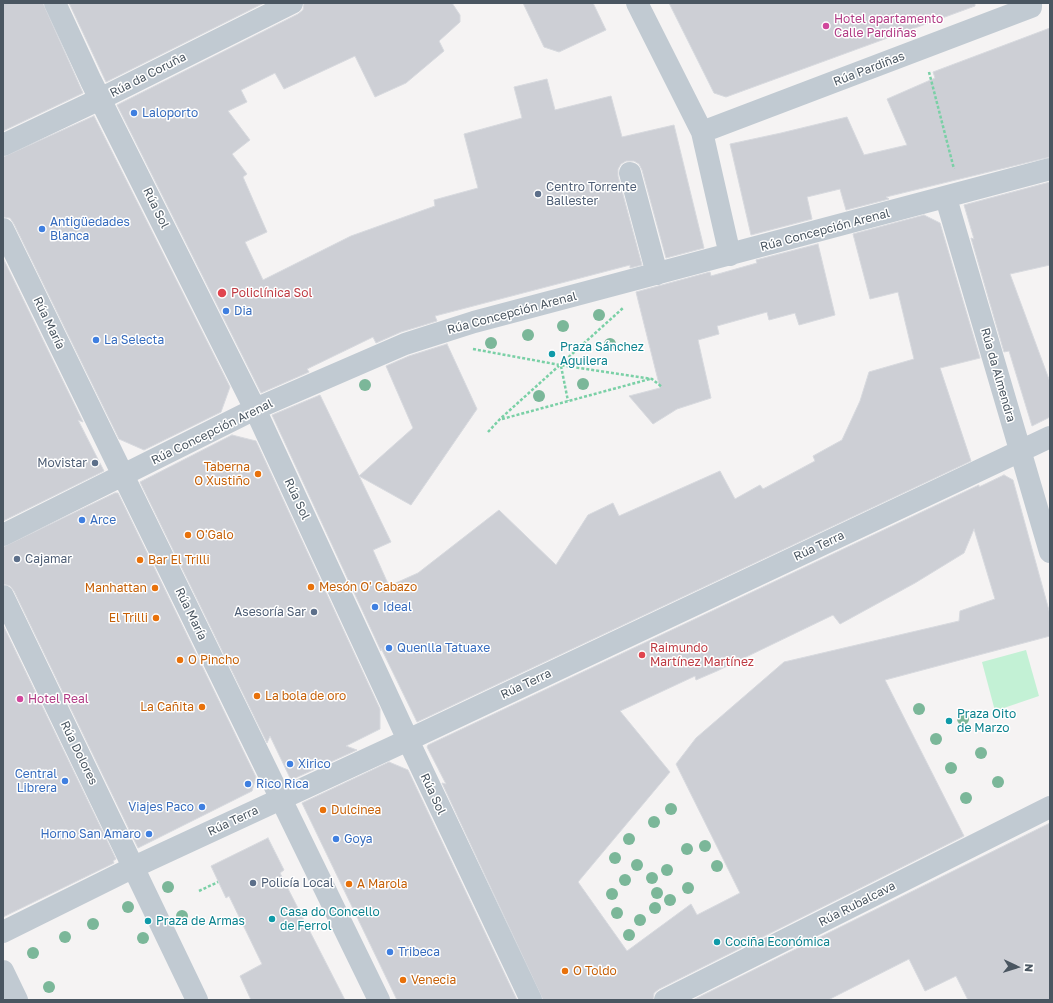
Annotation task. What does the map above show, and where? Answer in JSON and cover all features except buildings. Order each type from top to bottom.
[{"type":"street","name":"Rúa Sol","points":[[55,3],[100,99],[255,409],[408,740],[531,1000]]},
{"type":"street","name":"Rúa da Coruña","points":[[3,145],[100,99],[292,3]]},
{"type":"street","points":[[637,3],[702,132],[730,255]]},
{"type":"street","name":"Rúa Pardiñas","points":[[702,132],[924,49],[1034,4]]},
{"type":"street","name":"Rúa Concepción Arenal","points":[[3,536],[255,409],[405,344],[474,322],[1050,169]]},
{"type":"street","points":[[630,173],[657,274]]},
{"type":"street","name":"Rúa da Almendra","points":[[954,195],[1020,452],[1050,552]]},
{"type":"street","name":"Rúa María","points":[[3,229],[282,799],[378,1000]]},
{"type":"street","name":"Rúa Terra","points":[[3,932],[134,867],[408,740],[1050,437]]},
{"type":"street","name":"Rúa Dolores","points":[[3,596],[197,1000]]},
{"type":"street","name":"Rúa Rubalcava","points":[[665,1000],[1050,807]]},
{"type":"street","points":[[3,971],[17,1000]]},
{"type":"path","points":[[924,49],[941,122],[954,195]]},
{"type":"path","points":[[488,432],[500,419],[637,296],[633,280]]},
{"type":"path","points":[[470,349],[560,366],[652,379],[662,388]]},
{"type":"path","points":[[560,366],[568,401]]},
{"type":"path","points":[[500,419],[652,379]]},
{"type":"path","points":[[199,891],[218,882]]},
{"type":"green space","points":[[1026,650],[1039,696],[995,711],[982,662]]},
{"type":"place","name":"Hotel apartamento Calle Pardiñas","points":[[826,26]]},
{"type":"place","name":"Laloporto","points":[[134,113]]},
{"type":"place","name":"Centro Torrente Ballester","points":[[538,194]]},
{"type":"place","name":"Antigüedades Blanca","points":[[42,229]]},
{"type":"place","name":"Policlínica Sol","points":[[222,293]]},
{"type":"place","name":"Dia","points":[[226,311]]},
{"type":"place","name":"La Selecta","points":[[96,340]]},
{"type":"place","name":"Praza Sánchez Aguilera","points":[[552,354]]},
{"type":"place","name":"Movistar","points":[[95,463]]},
{"type":"place","name":"Taberna O Xustiño","points":[[258,474]]},
{"type":"place","name":"Arce","points":[[82,520]]},
{"type":"place","name":"O'Galo","points":[[188,535]]},
{"type":"place","name":"Cajamar","points":[[17,559]]},
{"type":"place","name":"Bar El Trilli","points":[[140,560]]},
{"type":"place","name":"Mesón O' Cabazo","points":[[311,587]]},
{"type":"place","name":"Manhattan","points":[[155,588]]},
{"type":"place","name":"Ideal","points":[[375,607]]},
{"type":"place","name":"Asesoría Sar","points":[[314,612]]},
{"type":"place","name":"El Trilli","points":[[156,618]]},
{"type":"place","name":"Quenlla Tatuaxe","points":[[389,648]]},
{"type":"place","name":"Raimundo Martínez Martínez","points":[[642,655]]},
{"type":"place","name":"O Pincho","points":[[180,660]]},
{"type":"place","name":"La bola de oro","points":[[257,696]]},
{"type":"place","name":"Hotel Real","points":[[20,699]]},
{"type":"place","name":"La Cañita","points":[[202,707]]},
{"type":"place","name":"Praza Oito de Marzo","points":[[949,721]]},
{"type":"place","name":"Xirico","points":[[290,764]]},
{"type":"place","name":"Central Librera","points":[[65,781]]},
{"type":"place","name":"Rico Rica","points":[[248,784]]},
{"type":"place","name":"Viajes Paco","points":[[202,807]]},
{"type":"place","name":"Dulcinea","points":[[323,810]]},
{"type":"place","name":"Horno San Amaro","points":[[149,834]]},
{"type":"place","name":"Goya","points":[[336,839]]},
{"type":"place","name":"Policía Local","points":[[253,883]]},
{"type":"place","name":"A Marola","points":[[349,884]]},
{"type":"place","name":"Casa do Concello de Ferrol","points":[[272,919]]},
{"type":"place","name":"Praza de Armas","points":[[148,921]]},
{"type":"place","name":"Cociña Económica","points":[[717,942]]},
{"type":"place","name":"Tribeca","points":[[390,952]]},
{"type":"place","name":"O Toldo","points":[[565,971]]},
{"type":"place","name":"Venecia","points":[[403,980]]}]
